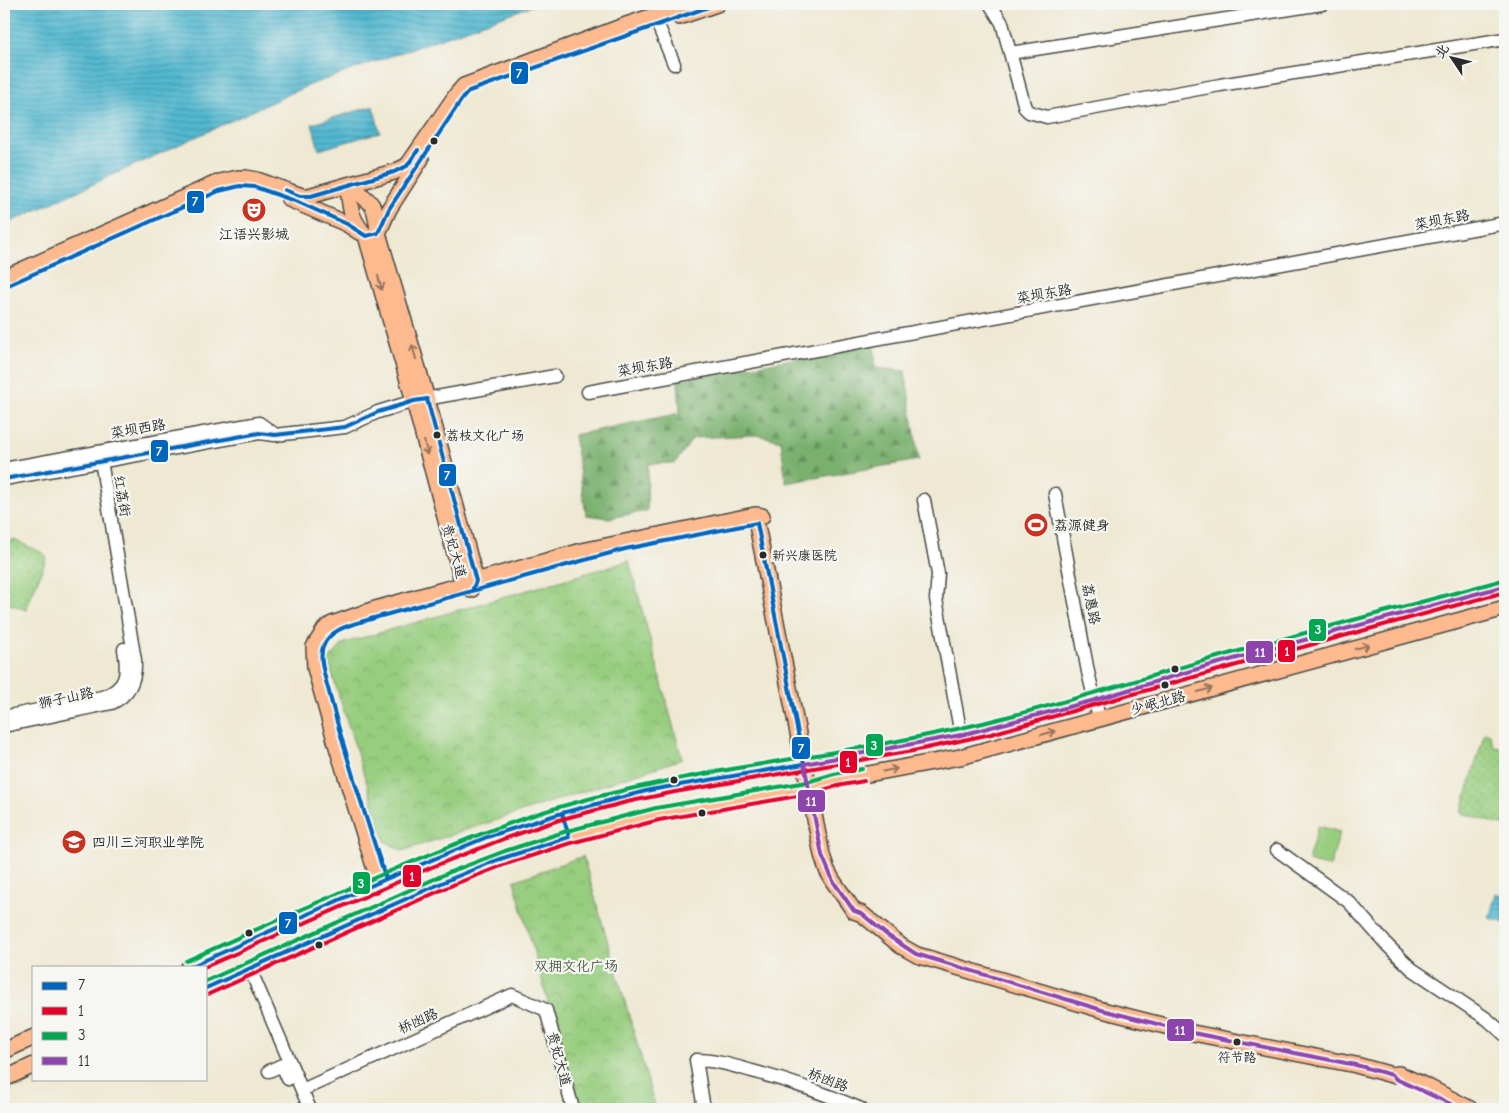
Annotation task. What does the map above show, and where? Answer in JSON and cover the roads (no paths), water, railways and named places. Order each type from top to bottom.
[{"type":"main road","points":[[372,234],[462,99],[469,92],[656,20],[689,4]]},
{"type":"main road","points":[[4,278],[219,182],[230,179],[257,180],[305,196],[348,186],[394,172],[407,166],[464,86],[656,20],[717,4]]},
{"type":"main road","points":[[4,287],[219,191],[240,186],[255,187],[298,202],[372,234]]},
{"type":"main road","points":[[348,186],[350,214],[357,226],[372,234]]},
{"type":"main road","points":[[348,186],[374,207],[372,234]]},
{"type":"main road","name":"贵妃大道","points":[[372,234],[421,400],[470,585]]},
{"type":"main road","points":[[382,881],[337,747],[315,668],[314,647],[320,634],[332,624],[470,585],[758,518],[813,788],[826,870],[854,911],[862,914],[887,936],[917,955],[1102,1010],[1193,1033],[1356,1065],[1392,1075],[1399,1074],[1428,1086],[1470,1109]]},
{"type":"main road","name":"少岷北路","points":[[192,966],[382,881],[487,837],[582,807],[650,790],[960,735],[1096,700],[1204,667],[1505,586]]},
{"type":"main road","name":"少岷北路","points":[[208,987],[488,864],[569,837],[658,814],[813,788],[836,780],[960,757],[1505,608]]},
{"type":"main road","points":[[767,769],[770,795]]},
{"type":"main road","points":[[582,807],[590,831]]},
{"type":"main road","points":[[562,813],[569,837]]},
{"type":"main road","points":[[4,1051],[32,1038]]},
{"type":"main road","points":[[4,1079],[32,1066]]},
{"type":"main road","points":[[1392,1075],[1396,1079],[1457,1108]]},
{"type":"street","points":[[990,4],[1002,23],[1025,108],[1030,112],[1047,116],[1220,85],[1505,39]]},
{"type":"street","points":[[1010,53],[1322,4]]},
{"type":"street","points":[[656,20],[674,64]]},
{"type":"street","name":"菜坝东路","points":[[588,392],[1505,223]]},
{"type":"street","points":[[421,400],[555,376]]},
{"type":"street","name":"菜坝西路","points":[[4,479],[259,423],[274,435],[346,427],[378,412],[421,400]]},
{"type":"street","name":"菜坝西路","points":[[4,469],[97,458]]},
{"type":"street","name":"红荔街","points":[[97,458],[135,660],[134,678],[126,687]]},
{"type":"street","name":"荔惠路","points":[[1055,494],[1088,672],[1099,718]]},
{"type":"street","points":[[924,500],[938,574],[936,599],[960,735]]},
{"type":"street","name":"狮子山路","points":[[4,717],[102,697],[126,687]]},
{"type":"street","name":"狮子山路","points":[[4,726],[112,703],[120,699],[126,687]]},
{"type":"street","points":[[1277,850],[1350,902],[1388,946],[1412,969],[1487,1019],[1505,1035]]},
{"type":"street","points":[[250,969],[310,1109]]},
{"type":"street","name":"桥凼路","points":[[302,1090],[512,995],[546,1010]]},
{"type":"street","name":"贵妃大道","points":[[546,1010],[573,1109]]},
{"type":"street","name":"桥凼路","points":[[704,1109],[696,1060],[706,1060],[768,1075],[808,1088],[861,1109]]},
{"type":"street","points":[[270,1071],[282,1065],[301,1109]]},
{"type":"water","points":[[4,4],[537,4],[307,86],[4,225]]},
{"type":"water","points":[[373,106],[380,132],[319,150],[312,124]]},
{"type":"water","points":[[1496,893],[1505,896],[1505,923],[1489,918]]},
{"type":"place","name":"江语兴影城","points":[[254,210]]},
{"type":"place","name":"荔枝文化广场","points":[[437,435]]},
{"type":"place","name":"荔源健身","points":[[1036,525]]},
{"type":"place","name":"新兴康医院","points":[[763,555]]},
{"type":"place","name":"四川三河职业学院","points":[[74,842]]},
{"type":"place","name":"符节路","points":[[1237,1042]]},
{"type":"park label","name":"双拥文化广场","points":[[576,966]]}]
